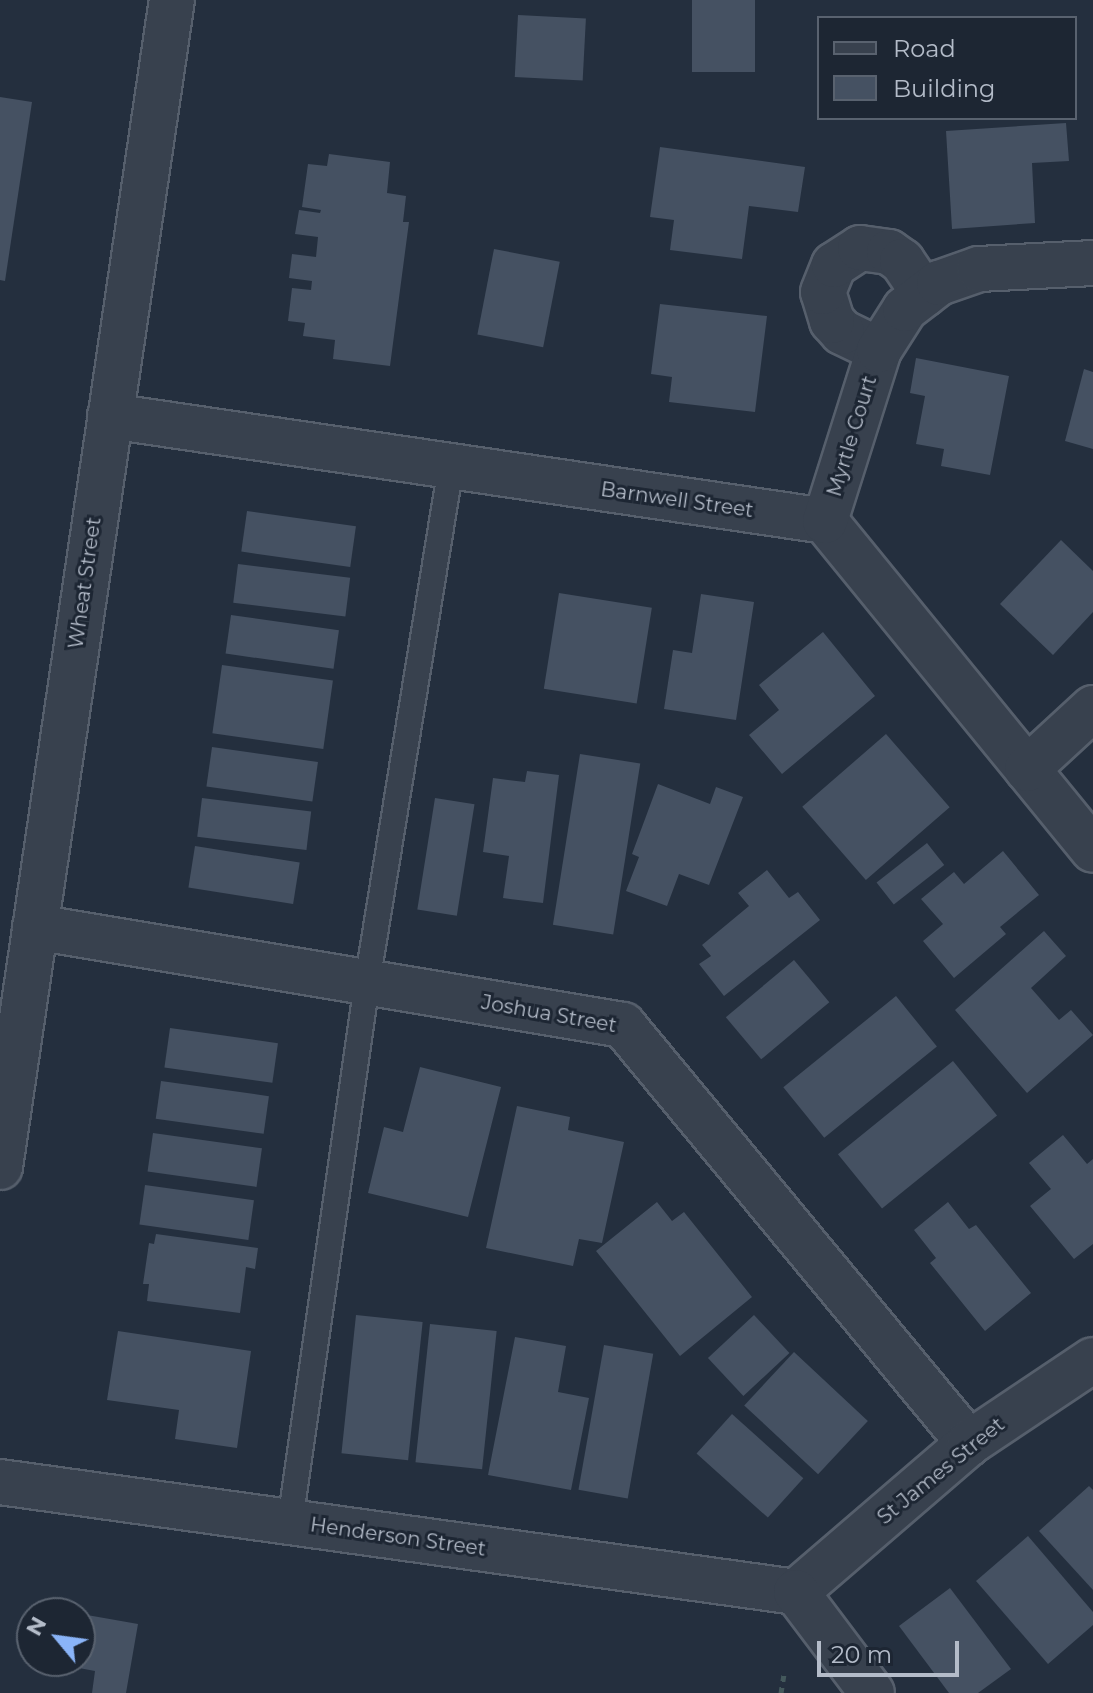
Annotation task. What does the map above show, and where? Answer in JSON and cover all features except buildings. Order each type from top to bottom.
[{"type":"street","name":"Wheat Street","points":[[0,1167],[172,0]]},
{"type":"street","name":"Myrtle Court","points":[[879,350],[842,332],[832,321],[823,292],[834,265],[860,248],[889,252],[902,261],[924,294]]},
{"type":"street","name":"Myrtle Court","points":[[825,521],[879,350],[905,309],[939,283],[979,269],[1093,263]]},
{"type":"street","name":"Barnwell Street","points":[[110,416],[825,521]]},
{"type":"street","points":[[825,521],[1093,850]]},
{"type":"street","points":[[1027,769],[1093,708]]},
{"type":"street","name":"Joshua Street","points":[[35,927],[623,1025],[969,1443]]},
{"type":"street","name":"St James Street","points":[[796,1592],[969,1443],[1093,1360]]},
{"type":"street","name":"Henderson Street","points":[[0,1482],[796,1592]]},
{"type":"street","points":[[796,1592],[872,1693]]},
{"type":"lane","points":[[290,1522],[367,983],[451,466]]},
{"type":"path","points":[[781,1693],[784,1675]]}]
